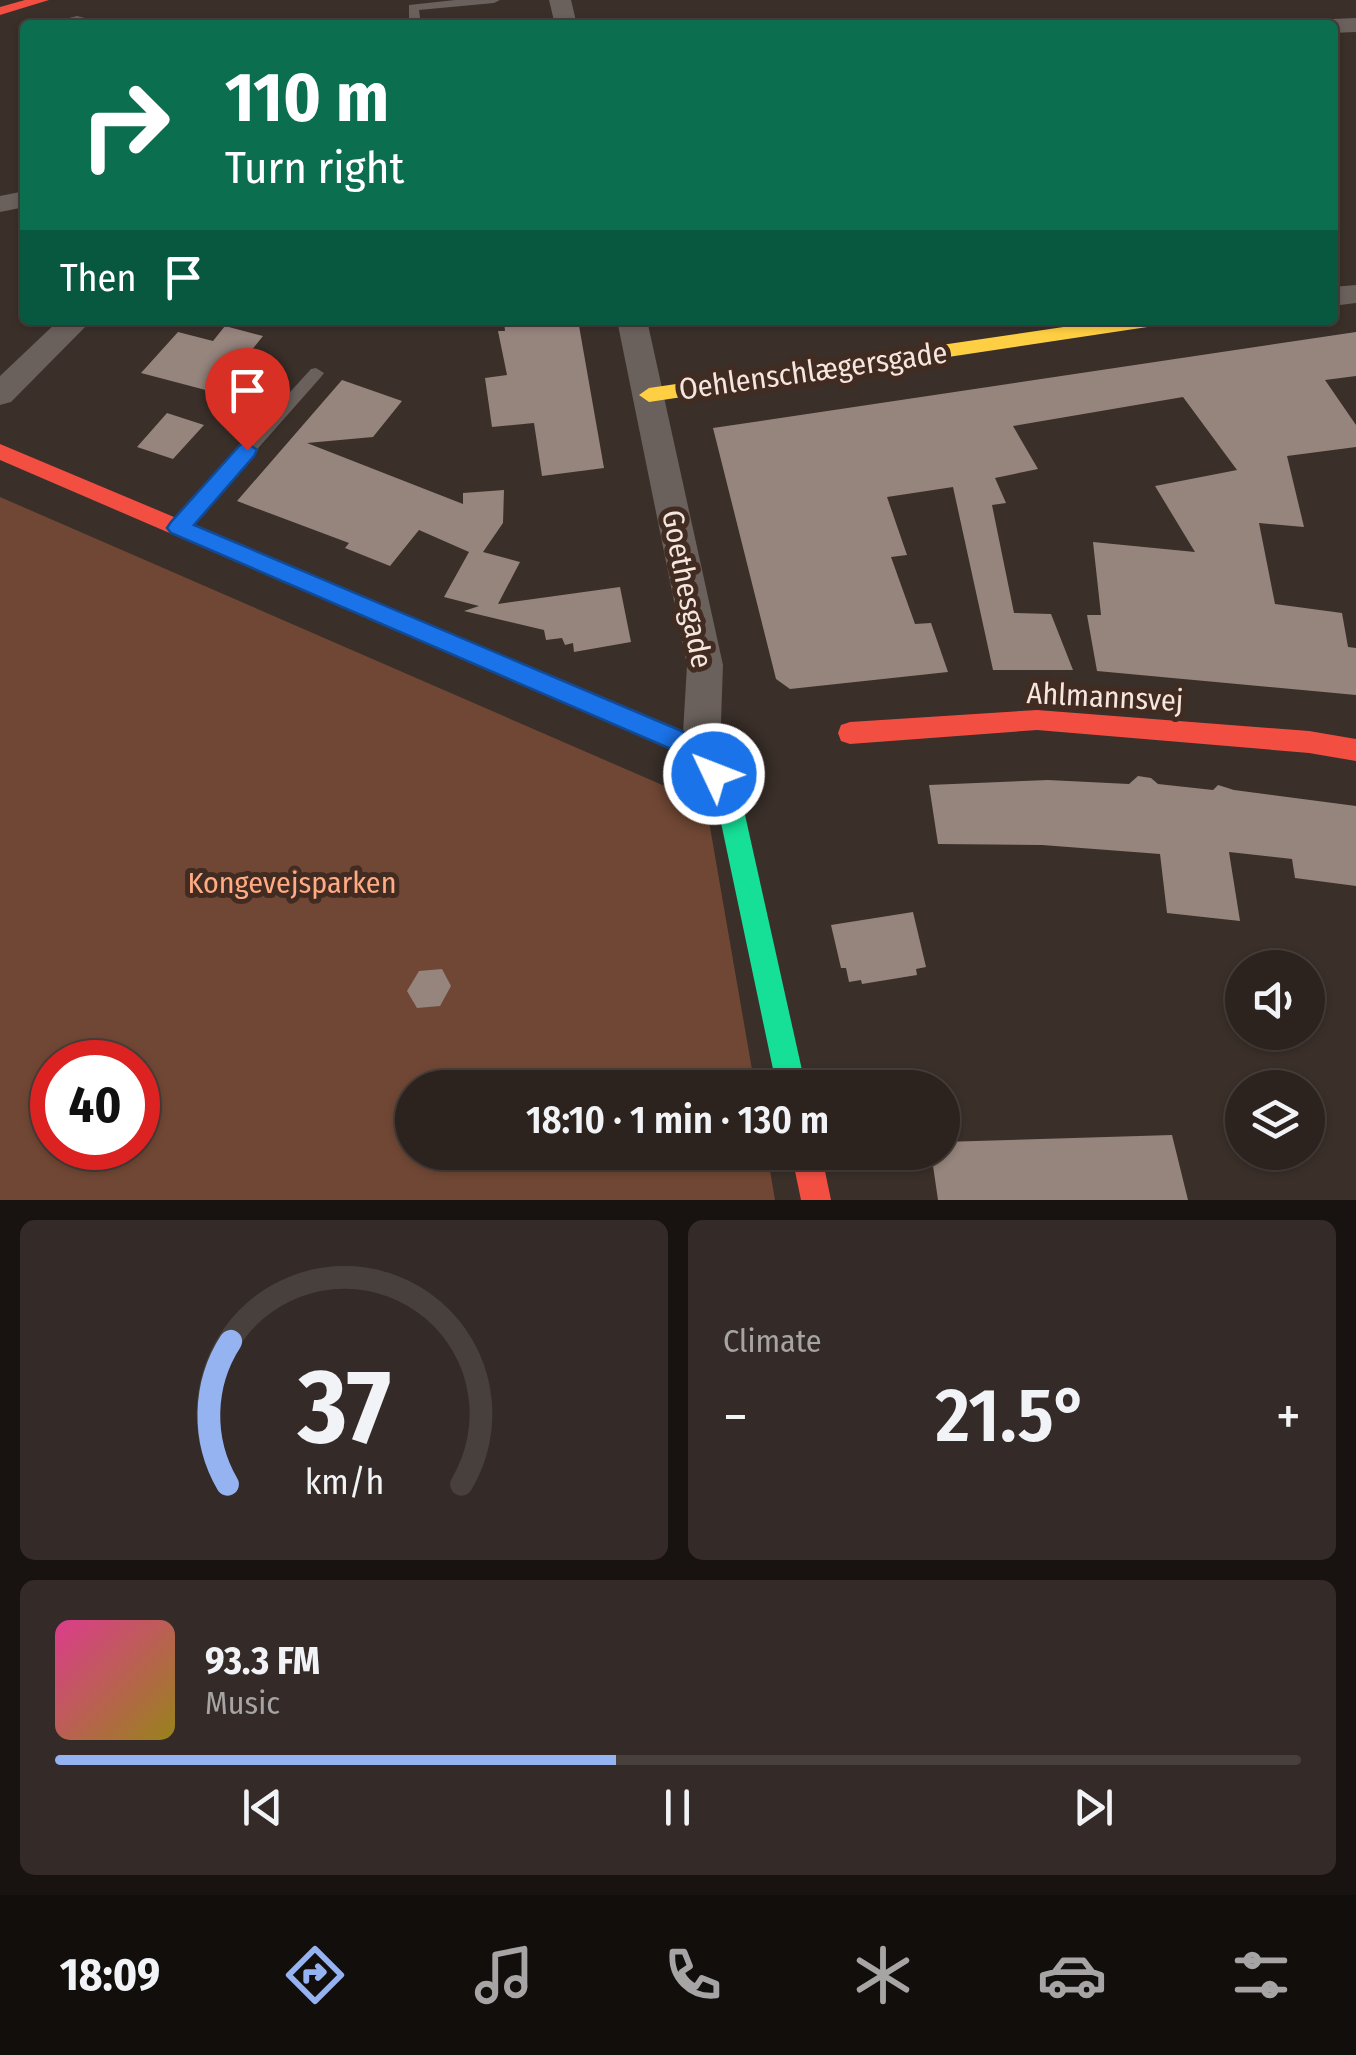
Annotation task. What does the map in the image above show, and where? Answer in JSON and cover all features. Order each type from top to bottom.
[{"type":"street","points":[[0,11],[42,0]]},
{"type":"street","points":[[0,394],[72,325]]},
{"type":"street","name":"Goethesgade","points":[[633,325],[704,665],[701,750]]},
{"type":"street","name":"Oehlenschlægersgade","points":[[650,395],[1120,325]]},
{"type":"street","points":[[0,452],[701,750],[728,798],[788,1070]]},
{"type":"street","name":"Ahlmannsvej","points":[[850,732],[1036,720],[1309,742],[1356,750]]},
{"type":"street","points":[[810,1170],[816,1200]]},
{"type":"lane","points":[[414,20],[413,7],[494,0]]},
{"type":"lane","points":[[178,528],[316,373]]},
{"type":"green space","name":"Kongevejsparken","points":[[0,497],[706,804],[752,1070],[395,1070],[395,1170],[770,1170],[775,1200],[0,1200]]},
{"type":"building","points":[[504,325],[579,325],[604,468],[542,476],[534,423],[492,427],[485,378],[507,375],[498,331],[505,331]]},
{"type":"building","points":[[225,326],[263,336],[217,393],[141,373],[178,332],[213,341]]},
{"type":"building","points":[[1356,332],[1356,376],[1325,380],[1356,425],[1356,447],[1287,456],[1304,527],[1259,523],[1275,604],[1342,613],[1348,647],[1356,648],[1356,695],[1097,671],[1087,615],[1101,615],[1093,542],[1195,552],[1155,486],[1237,470],[1183,397],[1013,426],[1038,469],[995,478],[1006,503],[992,505],[1014,613],[1051,614],[1073,670],[993,670],[953,487],[887,497],[907,555],[891,557],[915,624],[931,623],[948,672],[790,689],[776,679],[713,428]]},
{"type":"building","points":[[342,380],[402,401],[373,437],[307,443],[463,504],[463,493],[504,490],[503,523],[483,552],[520,562],[498,604],[620,587],[631,642],[574,652],[573,643],[565,645],[562,638],[546,640],[544,630],[464,611],[479,606],[444,597],[469,552],[419,530],[390,566],[345,548],[349,543],[237,501]]},
{"type":"building","points":[[167,413],[204,425],[173,459],[137,447]]},
{"type":"building","points":[[1138,776],[1158,784],[1213,790],[1218,785],[1356,806],[1356,886],[1295,878],[1292,859],[1229,852],[1240,921],[1167,913],[1160,854],[1042,845],[938,844],[929,785],[1048,780],[1129,784]]},
{"type":"building","points":[[913,912],[926,967],[916,969],[917,975],[862,984],[861,980],[849,982],[846,968],[841,968],[831,925]]},
{"type":"building","points":[[442,969],[451,986],[440,1006],[417,1008],[407,991],[419,971]]},
{"type":"building","points":[[1172,1135],[1188,1200],[938,1200],[934,1170],[960,1170],[960,1141]]},
{"type":"traffic: fast","points":[[687,744],[701,750],[728,797],[788,1070]]},
{"type":"traffic: slow","points":[[649,395],[1120,325]]},
{"type":"traffic: jam","points":[[0,11],[42,0]]},
{"type":"traffic: jam","points":[[0,452],[687,744]]},
{"type":"traffic: jam","points":[[850,733],[1037,720],[1309,742],[1356,750]]},
{"type":"traffic: jam","points":[[810,1170],[816,1200]]},
{"type":"route","points":[[247,450],[178,528],[701,750],[714,774]]}]
